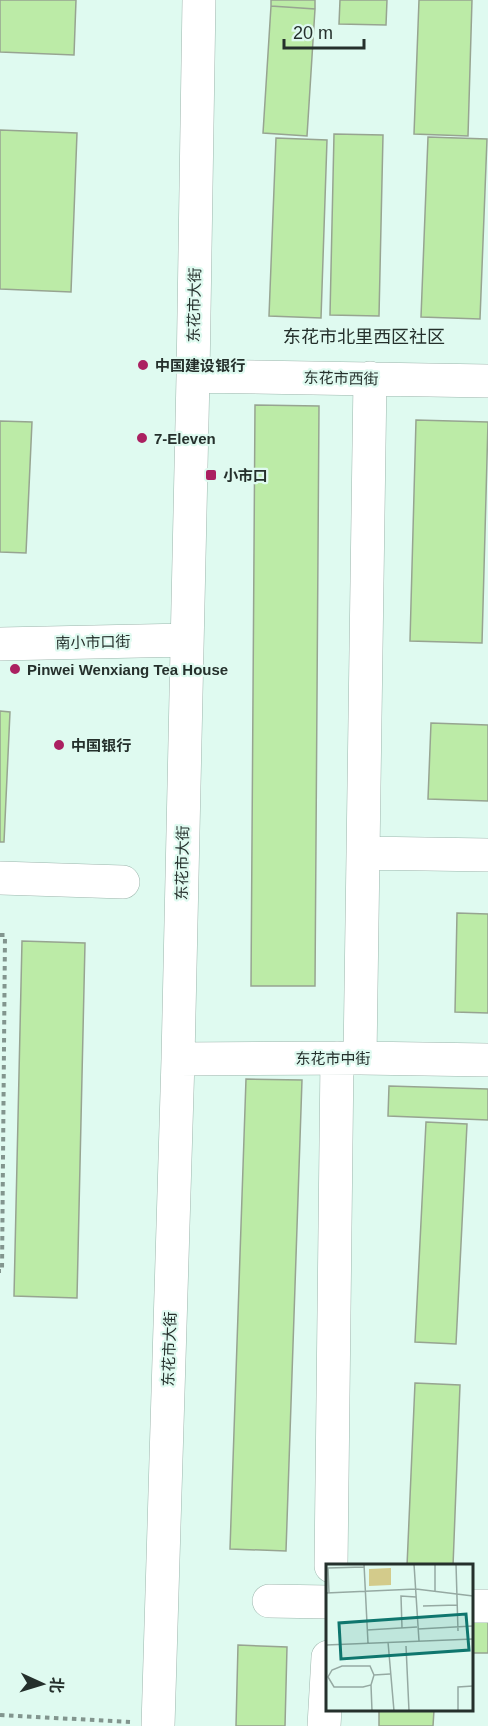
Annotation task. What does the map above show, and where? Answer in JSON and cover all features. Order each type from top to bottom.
[{"type":"street","name":"东花市大街","points":[[158,1725],[178,1059],[199,0]]},
{"type":"street","name":"东花市西街","points":[[193,376],[488,381]]},
{"type":"street","points":[[331,1564],[348,1058],[364,853],[370,378]]},
{"type":"street","name":"南小市口街","points":[[0,644],[187,640]]},
{"type":"street","points":[[364,853],[488,855]]},
{"type":"street","points":[[0,878],[123,882]]},
{"type":"street","name":"东花市中街","points":[[178,1059],[488,1060]]},
{"type":"street","points":[[269,1601],[326,1602]]},
{"type":"street","points":[[324,1726],[326,1680]]},
{"type":"path","points":[[0,935],[5,935],[2,1271],[0,1271]]},
{"type":"path","points":[[0,1715],[158,1725]]},
{"type":"building","points":[[0,0],[76,0],[74,55],[0,52]]},
{"type":"building","points":[[271,0],[315,0],[315,9],[271,6]]},
{"type":"building","points":[[340,0],[387,0],[386,25],[339,24]]},
{"type":"building","points":[[419,0],[472,0],[468,136],[414,134]]},
{"type":"building","points":[[271,6],[315,9],[307,136],[263,133]]},
{"type":"building","points":[[0,130],[77,133],[71,292],[0,289]]},
{"type":"building","points":[[334,134],[383,135],[379,316],[330,315]]},
{"type":"building","points":[[428,137],[487,139],[480,319],[421,317]]},
{"type":"building","points":[[276,138],[327,140],[321,318],[269,316]]},
{"type":"building","points":[[255,405],[319,406],[315,986],[251,986]]},
{"type":"building","points":[[416,420],[488,422],[482,643],[410,641]]},
{"type":"building","points":[[0,421],[32,422],[26,553],[0,552]]},
{"type":"building","points":[[0,711],[10,712],[4,842],[0,842]]},
{"type":"building","points":[[431,723],[488,725],[488,801],[428,799]]},
{"type":"building","points":[[457,913],[488,914],[488,1013],[455,1012]]},
{"type":"building","points":[[22,941],[85,943],[77,1298],[14,1296]]},
{"type":"building","points":[[246,1079],[302,1080],[286,1551],[230,1549]]},
{"type":"building","points":[[389,1086],[488,1089],[488,1120],[388,1116]]},
{"type":"building","points":[[426,1122],[467,1124],[456,1344],[415,1342]]},
{"type":"building","points":[[415,1383],[460,1385],[453,1564],[407,1564]]},
{"type":"building","points":[[473,1617],[488,1617],[488,1653],[473,1653]]},
{"type":"building","points":[[238,1645],[287,1647],[285,1726],[236,1726]]},
{"type":"building","points":[[379,1711],[434,1711],[433,1726],[379,1726]]},
{"type":"place","name":"中国建设银行","points":[[143,365]]},
{"type":"place","name":"7-Eleven","points":[[142,438]]},
{"type":"place","name":"小市口","points":[[211,475]]},
{"type":"place","name":"Pinwei Wenxiang Tea House","points":[[15,669]]},
{"type":"place","name":"中国银行","points":[[59,745]]},
{"type":"district","name":"东花市北里西区社区","points":[[364,337]]}]
